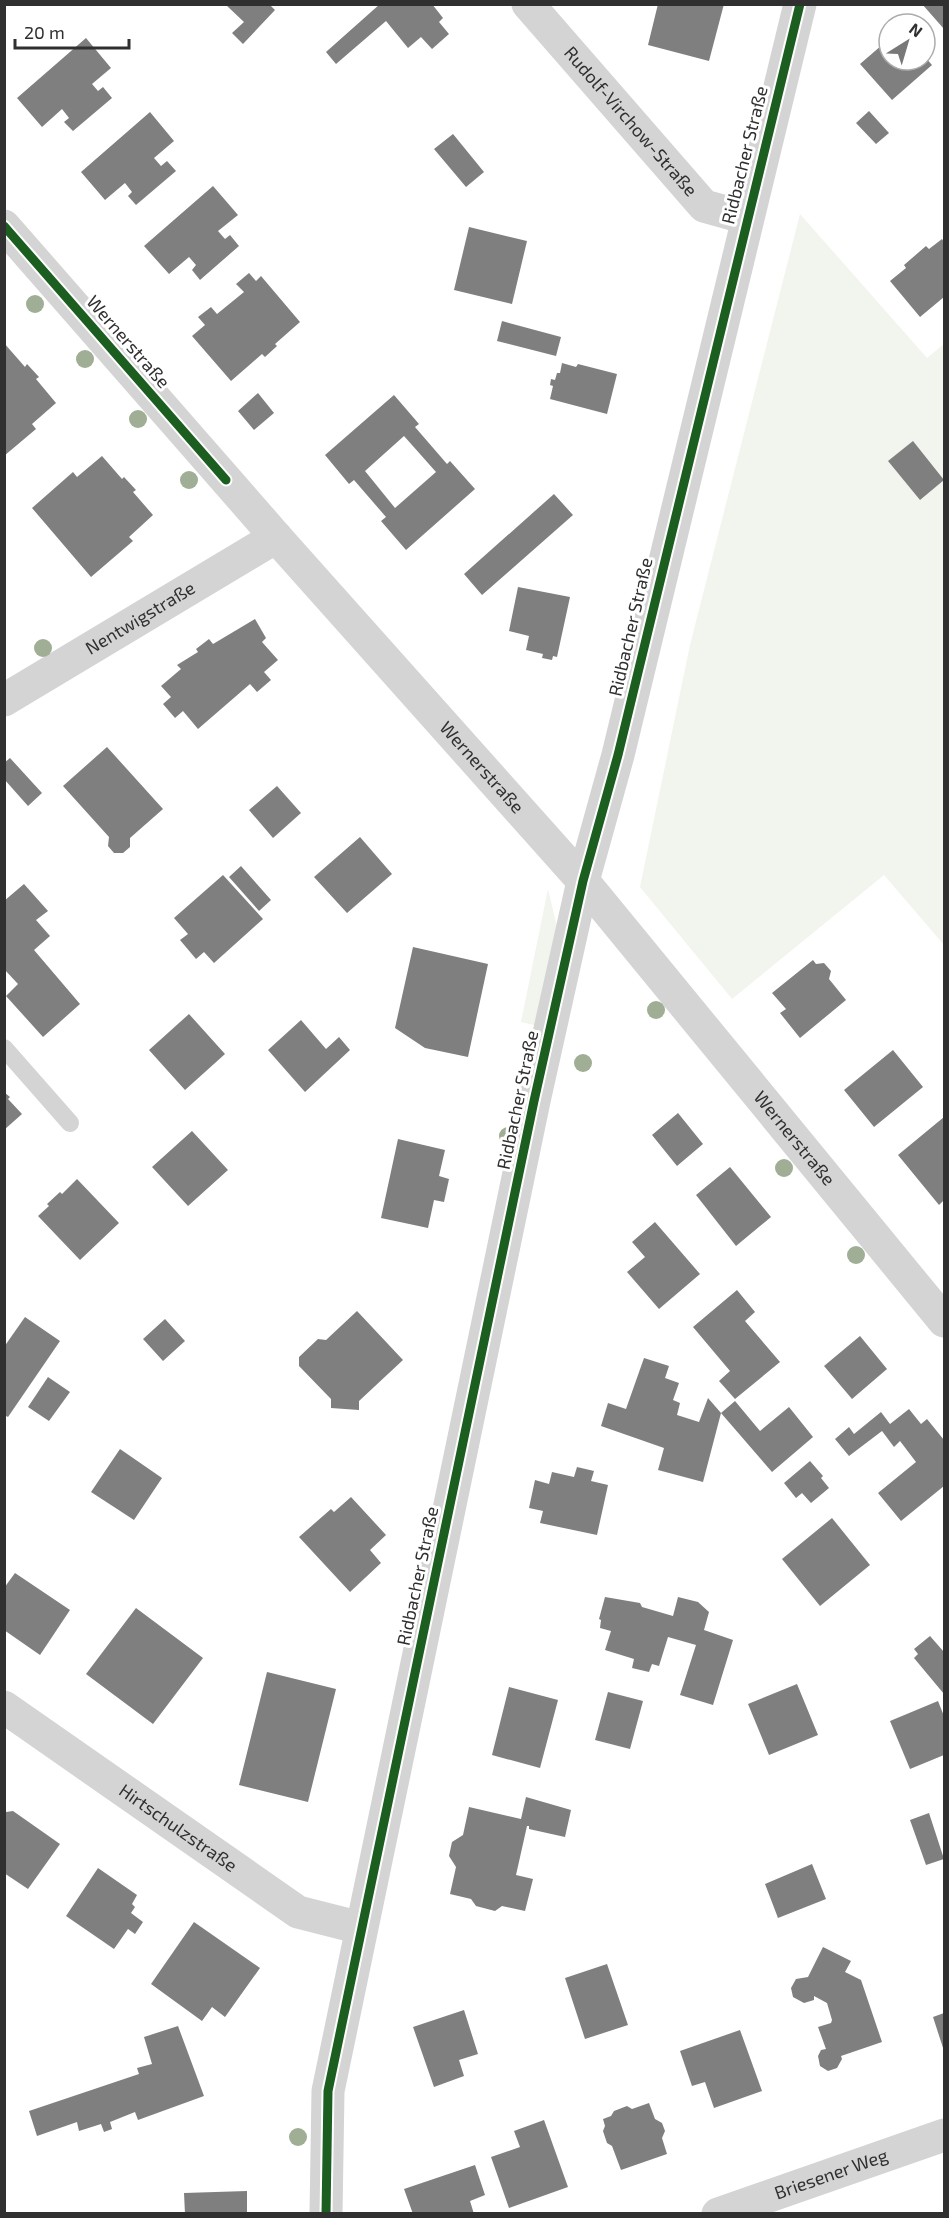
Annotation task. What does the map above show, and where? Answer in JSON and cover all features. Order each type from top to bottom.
[{"type":"street","name":"Rudolf-Virchow-Straße","points":[[528,4],[704,206],[747,218]]},
{"type":"street","name":"Ridbacher Straße","points":[[326,2214],[328,2091],[532,1113],[583,881],[618,755],[800,4]]},
{"type":"street","name":"Wernerstraße","points":[[4,226],[276,537],[583,881],[945,1321]]},
{"type":"street","name":"Nentwigstraße","points":[[4,700],[276,537]]},
{"type":"street","name":"Hirtschulzstraße","points":[[4,1707],[298,1912],[361,1928]]},
{"type":"street","name":"Briesener Weg","points":[[718,2214],[945,2136]]},
{"type":"lane","points":[[4,1048],[70,1123]]},
{"type":"shaded area","points":[[800,214],[927,358],[944,344],[944,945],[884,875],[732,999],[640,887],[690,645]]},
{"type":"shaded area","points":[[548,889],[558,931],[538,1026],[521,1022]]},
{"type":"building","points":[[380,4],[432,4],[443,18],[439,22],[449,34],[432,49],[421,37],[408,48],[386,21],[336,64],[326,52]]},
{"type":"building","points":[[658,4],[724,4],[709,61],[648,45]]},
{"type":"building","points":[[922,4],[944,4],[944,29],[937,21],[937,12],[929,12]]},
{"type":"building","points":[[226,5],[270,5],[275,10],[243,44],[232,33],[244,22]]},
{"type":"building","points":[[86,38],[111,68],[92,84],[98,91],[103,87],[112,98],[73,131],[64,122],[69,118],[62,109],[42,127],[17,98]]},
{"type":"building","points":[[877,49],[877,72],[924,72],[892,100],[860,64]]},
{"type":"building","points":[[869,111],[889,133],[876,144],[856,123]]},
{"type":"building","points":[[150,112],[174,141],[154,158],[161,166],[167,161],[176,171],[136,205],[128,196],[132,192],[125,183],[105,200],[81,172]]},
{"type":"building","points":[[453,134],[484,172],[466,187],[434,149]]},
{"type":"building","points":[[213,186],[238,215],[218,231],[225,239],[230,235],[239,246],[200,280],[192,270],[196,265],[189,257],[169,274],[144,246]]},
{"type":"building","points":[[469,227],[527,241],[512,304],[454,290]]},
{"type":"building","points":[[942,239],[944,242],[944,297],[920,317],[890,281],[906,268],[904,265],[926,246],[929,249]]},
{"type":"building","points":[[249,273],[256,281],[261,276],[300,322],[275,344],[277,346],[265,357],[262,354],[231,381],[192,336],[205,325],[198,317],[211,307],[217,314],[244,292],[236,284]]},
{"type":"building","points":[[502,321],[561,337],[556,356],[497,341]]},
{"type":"building","points":[[4,343],[25,367],[27,364],[39,377],[36,379],[56,403],[32,424],[36,429],[4,456]]},
{"type":"building","points":[[562,363],[576,367],[578,364],[617,374],[607,414],[550,399],[553,386],[550,385],[551,379],[555,380],[557,373],[560,373]]},
{"type":"building","points":[[258,393],[274,413],[254,430],[238,411]]},
{"type":"building","points":[[394,395],[419,424],[415,427],[447,464],[450,461],[475,489],[406,550],[381,521],[386,517],[354,480],[349,484],[325,455]],"holes":[[[404,436],[436,472],[395,508],[365,471]]]},
{"type":"building","points":[[913,441],[944,480],[920,500],[888,461]]},
{"type":"building","points":[[102,456],[122,479],[124,477],[136,490],[133,492],[153,515],[129,537],[133,541],[91,577],[32,508],[73,472],[77,477]]},
{"type":"building","points":[[554,494],[573,515],[482,595],[464,574]]},
{"type":"building","points":[[518,587],[570,597],[557,657],[553,656],[552,660],[542,658],[543,654],[526,650],[529,636],[509,631]]},
{"type":"building","points":[[255,619],[266,638],[262,642],[278,660],[264,672],[271,680],[257,692],[250,684],[198,729],[183,711],[175,718],[163,704],[171,697],[161,686],[181,669],[177,665],[198,652],[196,649],[209,639],[213,644]]},
{"type":"building","points":[[107,747],[163,809],[130,838],[130,847],[123,853],[114,853],[108,846],[109,837],[63,786]]},
{"type":"building","points":[[10,758],[42,793],[28,806],[4,779],[4,763]]},
{"type":"building","points":[[277,786],[301,813],[273,838],[249,810]]},
{"type":"building","points":[[360,837],[392,874],[347,913],[314,877]]},
{"type":"building","points":[[241,866],[271,900],[259,911],[229,877]]},
{"type":"building","points":[[223,875],[263,919],[214,963],[204,952],[196,959],[180,940],[188,934],[174,918]]},
{"type":"building","points":[[24,884],[48,911],[36,920],[50,936],[34,950],[80,1004],[43,1037],[6,996],[18,984],[4,969],[4,901]]},
{"type":"building","points":[[413,947],[488,964],[468,1057],[425,1048],[395,1028]]},
{"type":"building","points":[[813,960],[816,964],[824,963],[831,971],[829,979],[846,1000],[800,1038],[780,1013],[786,1009],[772,993]]},
{"type":"building","points":[[189,1014],[225,1054],[185,1090],[149,1050]]},
{"type":"building","points":[[301,1020],[326,1049],[339,1037],[350,1050],[305,1092],[268,1050]]},
{"type":"building","points":[[893,1050],[923,1087],[874,1127],[844,1090]]},
{"type":"building","points":[[4,1092],[22,1114],[4,1130]]},
{"type":"building","points":[[678,1113],[703,1144],[677,1166],[652,1135]]},
{"type":"building","points":[[944,1117],[944,1200],[939,1205],[898,1155]]},
{"type":"building","points":[[192,1131],[228,1170],[188,1206],[152,1167]]},
{"type":"building","points":[[398,1139],[445,1150],[439,1176],[449,1179],[444,1202],[434,1200],[428,1228],[381,1218]]},
{"type":"building","points":[[730,1167],[771,1217],[736,1246],[696,1195]]},
{"type":"building","points":[[77,1179],[119,1223],[80,1260],[38,1216],[49,1206],[47,1204],[60,1192],[62,1194]]},
{"type":"building","points":[[655,1222],[700,1274],[659,1309],[627,1272],[645,1257],[632,1242]]},
{"type":"building","points":[[737,1290],[755,1312],[745,1321],[780,1362],[735,1399],[719,1381],[730,1371],[693,1327]]},
{"type":"building","points":[[357,1311],[403,1360],[359,1401],[359,1410],[331,1408],[331,1399],[299,1366],[299,1357],[318,1339],[326,1340]]},
{"type":"building","points":[[25,1317],[60,1341],[8,1417],[4,1415],[4,1347]]},
{"type":"building","points":[[165,1319],[185,1341],[163,1361],[143,1339]]},
{"type":"building","points":[[860,1336],[887,1369],[852,1399],[824,1366]]},
{"type":"building","points":[[644,1358],[669,1366],[665,1378],[679,1383],[673,1400],[680,1403],[677,1415],[699,1422],[708,1398],[721,1413],[703,1482],[658,1470],[664,1448],[601,1426],[608,1403],[626,1409]]},
{"type":"building","points":[[48,1377],[70,1392],[49,1421],[28,1407]]},
{"type":"building","points":[[735,1401],[760,1431],[789,1407],[813,1437],[772,1472],[721,1413]]},
{"type":"building","points":[[909,1409],[921,1424],[927,1419],[944,1440],[944,1486],[901,1521],[878,1493],[916,1462],[900,1441],[894,1447],[882,1431],[849,1456],[835,1439],[849,1427],[854,1434],[881,1412],[890,1424]]},
{"type":"building","points":[[120,1449],[162,1478],[134,1520],[91,1492]]},
{"type":"building","points":[[810,1461],[823,1476],[821,1478],[829,1488],[811,1503],[802,1493],[796,1498],[784,1483]]},
{"type":"building","points":[[577,1467],[594,1471],[591,1481],[608,1485],[597,1535],[540,1523],[543,1511],[529,1508],[535,1480],[549,1484],[552,1472],[574,1477]]},
{"type":"building","points":[[351,1497],[386,1535],[370,1550],[381,1563],[350,1592],[299,1537],[331,1509],[334,1512]]},
{"type":"building","points":[[832,1518],[870,1565],[820,1606],[782,1559]]},
{"type":"building","points":[[15,1573],[70,1610],[40,1655],[4,1630],[4,1588]]},
{"type":"building","points":[[605,1597],[640,1603],[642,1607],[673,1616],[678,1597],[698,1602],[709,1612],[704,1630],[733,1640],[713,1705],[680,1695],[696,1645],[668,1637],[659,1666],[652,1664],[649,1672],[632,1668],[634,1659],[605,1650],[611,1631],[600,1628],[601,1620],[599,1619]]},
{"type":"building","points":[[136,1608],[203,1658],[153,1724],[86,1674]]},
{"type":"building","points":[[930,1636],[944,1652],[944,1694],[914,1658],[918,1654],[914,1649]]},
{"type":"building","points":[[267,1672],[336,1689],[308,1802],[239,1785]]},
{"type":"building","points":[[797,1684],[818,1735],[769,1755],[748,1704]]},
{"type":"building","points":[[509,1687],[558,1700],[540,1768],[492,1755]]},
{"type":"building","points":[[608,1692],[643,1701],[630,1749],[595,1740]]},
{"type":"building","points":[[938,1701],[944,1716],[944,1755],[910,1769],[890,1721]]},
{"type":"building","points":[[526,1797],[571,1810],[565,1837],[529,1829],[527,1826],[516,1875],[533,1879],[525,1911],[502,1906],[495,1911],[476,1906],[471,1899],[450,1894],[456,1867],[449,1856],[452,1842],[463,1835],[469,1807],[521,1819]]},
{"type":"building","points":[[13,1811],[60,1844],[28,1889],[4,1873],[4,1814]]},
{"type":"building","points":[[929,1813],[944,1859],[926,1865],[910,1820]]},
{"type":"building","points":[[812,1864],[826,1899],[778,1918],[765,1884]]},
{"type":"building","points":[[98,1868],[137,1895],[132,1904],[135,1907],[131,1913],[143,1922],[135,1934],[128,1929],[114,1949],[66,1916]]},
{"type":"building","points":[[194,1922],[260,1968],[225,2017],[212,2007],[202,2021],[151,1984]]},
{"type":"building","points":[[823,1947],[851,1961],[845,1972],[861,1980],[882,2042],[841,2056],[842,2059],[837,2068],[828,2071],[820,2066],[818,2056],[821,2050],[826,2049],[818,2027],[831,2023],[832,2020],[827,2003],[814,1996],[814,2000],[804,2003],[793,1997],[791,1988],[796,1979],[808,1977]]},
{"type":"building","points":[[607,1964],[628,2025],[585,2039],[565,1978]]},
{"type":"building","points":[[464,2010],[478,2054],[459,2060],[464,2076],[434,2087],[413,2027]]},
{"type":"building","points":[[944,2013],[944,2051],[933,2017]]},
{"type":"building","points":[[178,2026],[204,2096],[138,2120],[135,2112],[110,2122],[112,2129],[104,2132],[101,2124],[79,2131],[77,2122],[37,2136],[29,2111],[139,2074],[137,2068],[152,2064],[144,2037]]},
{"type":"building","points":[[740,2030],[762,2091],[714,2108],[705,2082],[692,2086],[680,2051]]},
{"type":"building","points":[[649,2103],[655,2119],[662,2123],[665,2131],[662,2138],[667,2154],[621,2170],[612,2146],[607,2143],[603,2131],[605,2126],[603,2119],[627,2106],[632,2109]]},
{"type":"building","points":[[544,2120],[568,2187],[509,2208],[491,2157],[520,2147],[514,2131]]},
{"type":"building","points":[[475,2165],[485,2195],[470,2201],[474,2214],[413,2214],[404,2189]]},
{"type":"building","points":[[247,2191],[247,2214],[185,2214],[184,2193]]},
{"type":"cycle path","points":[[326,2214],[328,2091],[534,1101],[583,881],[618,755],[800,4]]},
{"type":"cycle path","points":[[4,226],[226,480]]}]
